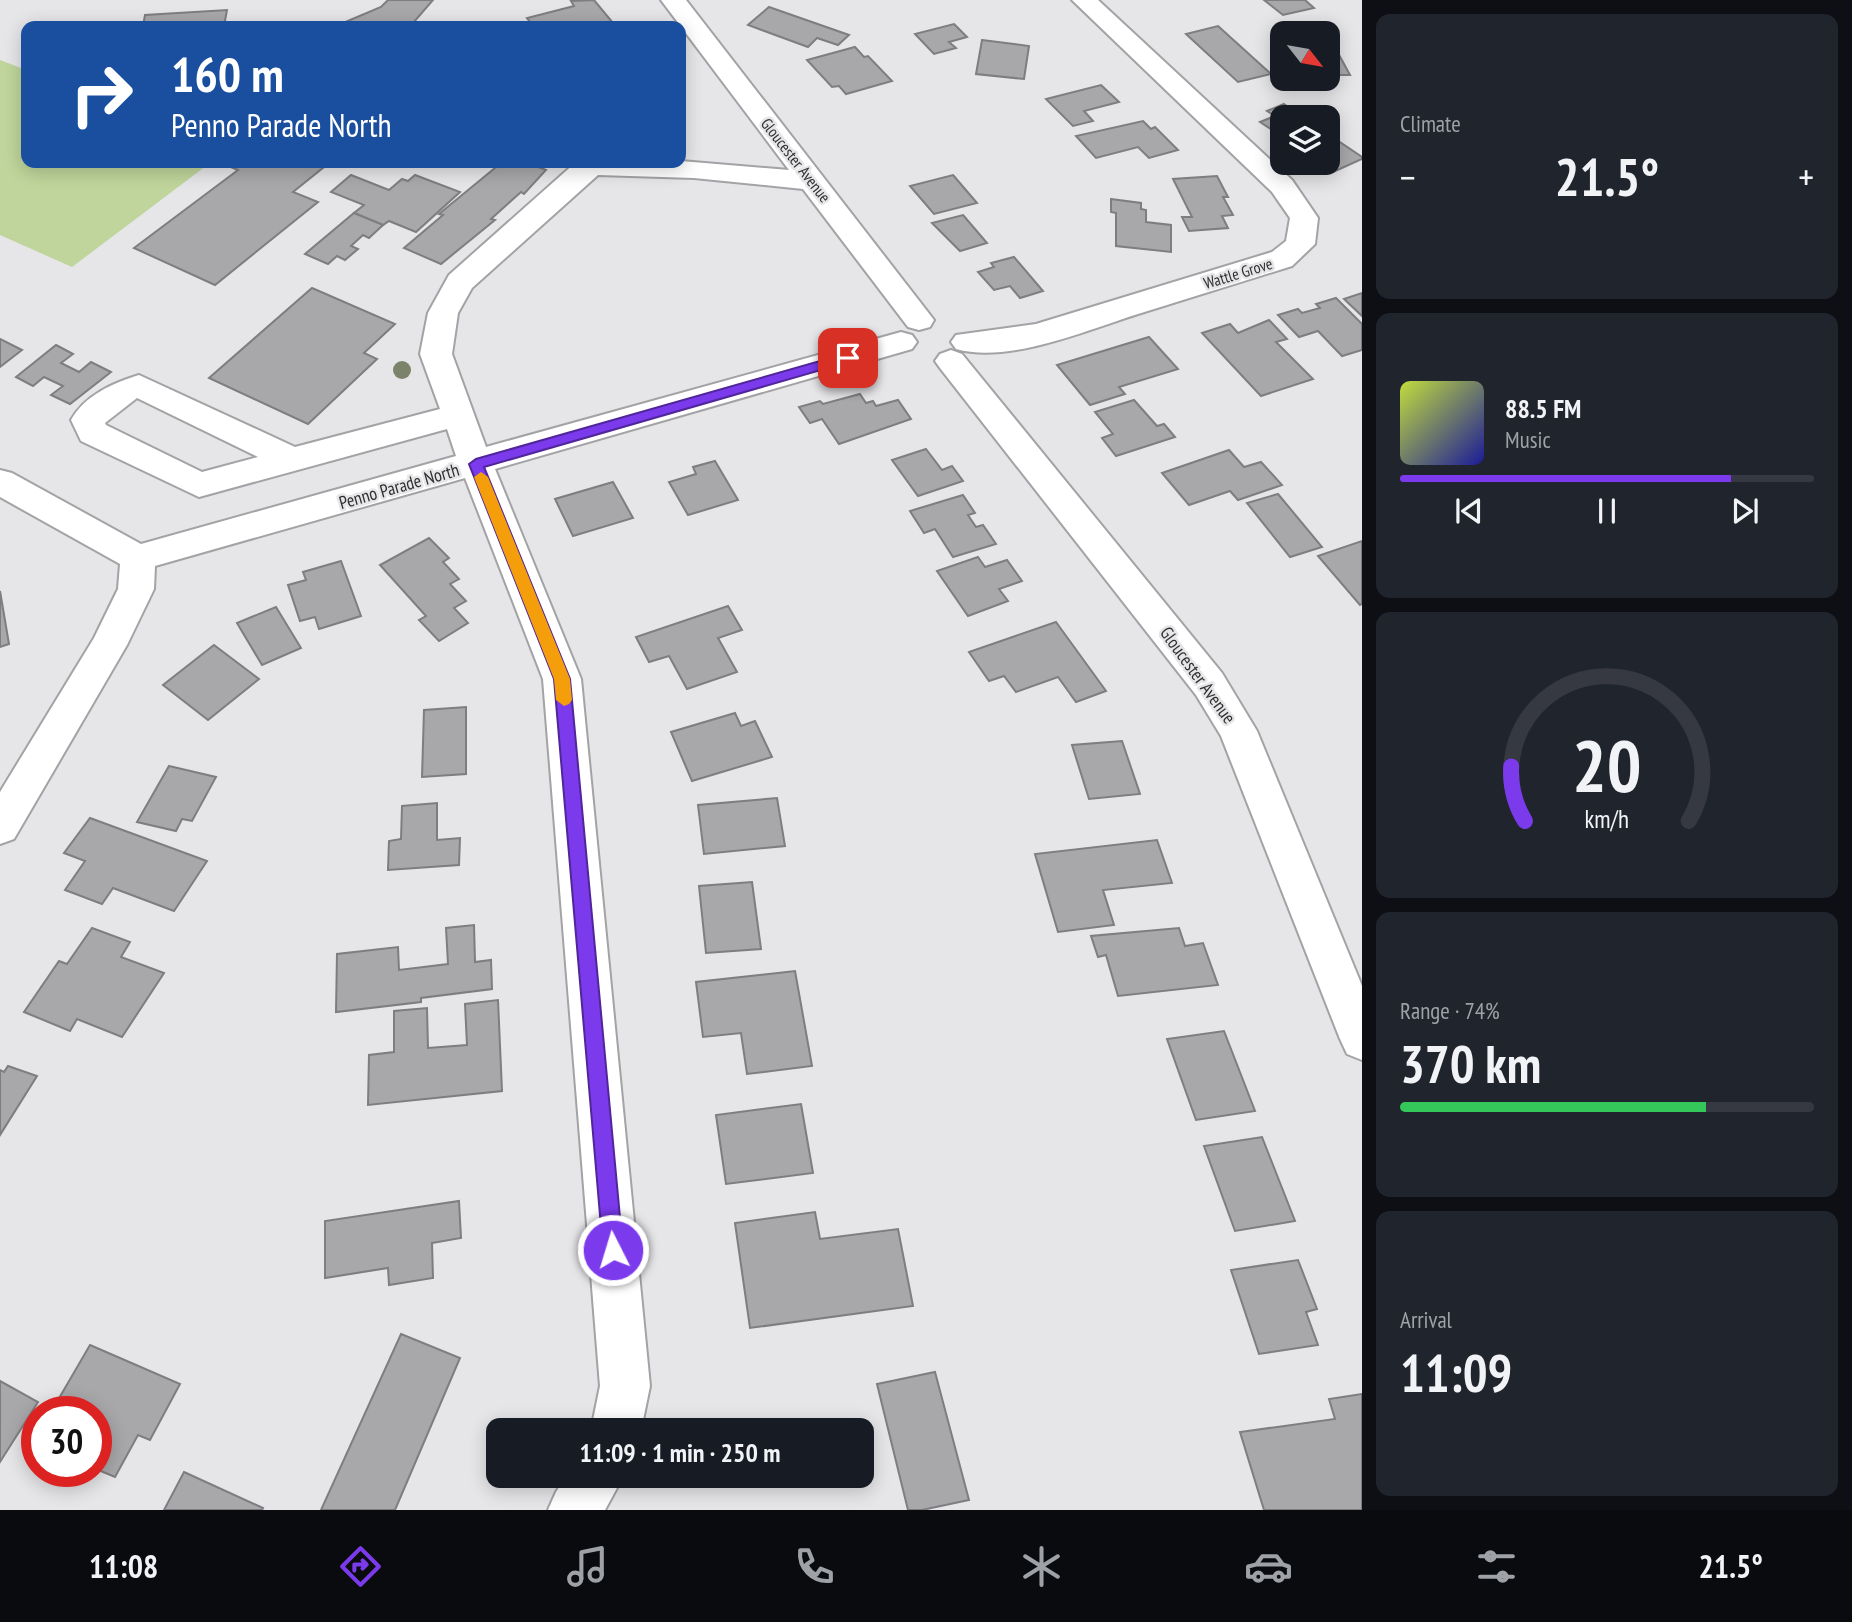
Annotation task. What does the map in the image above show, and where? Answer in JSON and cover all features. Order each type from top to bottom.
[{"type":"street","name":"Gloucester Avenue","points":[[673,0],[813,181],[910,331]]},
{"type":"street","name":"Wattle Grove","points":[[959,351],[1039,334],[1282,260],[1300,244],[1304,218],[1282,186],[1084,0]]},
{"type":"street","points":[[687,160],[813,181]]},
{"type":"street","points":[[586,168],[460,282],[443,313],[436,354],[476,464],[562,679],[625,1386],[618,1418]]},
{"type":"street","points":[[940,319],[951,323],[965,335],[959,351],[941,363],[920,360],[911,355],[910,331],[940,319]]},
{"type":"street","name":"Penno Parade North","points":[[138,558],[476,464],[910,331]]},
{"type":"street","name":"Gloucester Avenue","points":[[959,351],[1209,684],[1238,731],[1362,1039]]},
{"type":"street","points":[[292,460],[139,386],[120,392],[87,420],[93,433],[199,485],[292,460],[458,415]]},
{"type":"street","points":[[0,482],[138,558],[136,589],[109,645],[0,827]]},
{"type":"street","points":[[574,1510],[589,1488]]},
{"type":"green space","points":[[0,60],[21,68],[21,168],[203,168],[72,267],[0,235]]},
{"type":"building","points":[[388,0],[433,0],[415,21],[348,21],[381,7]]},
{"type":"building","points":[[594,0],[611,21],[529,21],[527,18],[574,6],[571,1]]},
{"type":"building","points":[[1264,0],[1305,0],[1314,8],[1283,15]]},
{"type":"building","points":[[769,7],[849,35],[838,45],[817,38],[808,47],[748,25]]},
{"type":"building","points":[[227,10],[225,21],[144,21],[145,15]]},
{"type":"building","points":[[954,24],[967,37],[949,42],[956,48],[934,54],[915,34]]},
{"type":"building","points":[[1218,26],[1270,74],[1238,82],[1186,34]]},
{"type":"building","points":[[982,40],[1029,46],[1024,79],[976,74]]},
{"type":"building","points":[[855,47],[864,57],[868,56],[892,81],[846,94],[839,86],[832,87],[807,60]]},
{"type":"building","points":[[1340,57],[1350,75],[1340,75]]},
{"type":"building","points":[[1101,85],[1119,102],[1084,111],[1093,121],[1073,126],[1046,99]]},
{"type":"building","points":[[1270,118],[1270,129],[1260,122]]},
{"type":"building","points":[[1143,121],[1151,129],[1155,127],[1178,150],[1149,158],[1138,147],[1096,158],[1076,136]]},
{"type":"building","points":[[1340,142],[1362,157],[1340,169]]},
{"type":"building","points":[[233,168],[323,168],[293,192],[318,202],[215,285],[134,248],[238,170]]},
{"type":"building","points":[[495,168],[546,170],[524,194],[521,192],[491,219],[495,220],[441,264],[404,248],[443,215],[439,214]]},
{"type":"building","points":[[351,175],[389,190],[402,179],[408,181],[415,175],[460,192],[416,232],[389,221],[383,225],[354,213],[364,205],[331,192]]},
{"type":"building","points":[[953,175],[977,203],[934,214],[910,186]]},
{"type":"building","points":[[1217,176],[1228,197],[1223,197],[1233,215],[1222,216],[1228,228],[1189,231],[1182,217],[1192,217],[1173,179]]},
{"type":"building","points":[[1111,199],[1141,203],[1141,209],[1146,210],[1146,222],[1171,225],[1171,252],[1116,246],[1116,213],[1111,212]]},
{"type":"building","points":[[354,213],[383,225],[369,238],[363,235],[351,246],[358,249],[345,260],[337,256],[328,264],[305,254]]},
{"type":"building","points":[[963,215],[987,243],[960,251],[932,223]]},
{"type":"building","points":[[1014,257],[1043,291],[1020,298],[1010,286],[994,290],[978,272],[994,267],[991,263]]},
{"type":"building","points":[[312,288],[395,324],[364,353],[377,359],[308,424],[209,378]]},
{"type":"building","points":[[1362,293],[1362,316],[1344,299]]},
{"type":"building","points":[[1336,298],[1362,324],[1362,350],[1342,356],[1318,331],[1299,337],[1278,315],[1298,309],[1302,313],[1320,308],[1316,304]]},
{"type":"building","points":[[1269,320],[1287,339],[1276,342],[1313,379],[1261,396],[1202,333],[1230,324],[1238,333]]},
{"type":"building","points":[[1149,337],[1178,369],[1119,387],[1125,394],[1090,405],[1057,365]]},
{"type":"building","points":[[0,339],[22,350],[0,367]]},
{"type":"building","points":[[56,345],[73,354],[61,363],[79,372],[91,362],[111,372],[70,404],[51,395],[63,386],[44,377],[33,386],[16,377]]},
{"type":"building","points":[[860,394],[866,403],[873,401],[876,406],[898,400],[911,419],[839,444],[822,419],[810,423],[799,407],[820,401],[823,404]]},
{"type":"building","points":[[1134,400],[1157,426],[1164,424],[1175,437],[1116,456],[1102,438],[1113,434],[1095,412]]},
{"type":"building","points":[[926,449],[942,470],[952,466],[963,481],[918,496],[892,460]]},
{"type":"building","points":[[1229,450],[1244,467],[1261,462],[1282,485],[1238,500],[1230,491],[1189,505],[1162,473]]},
{"type":"building","points":[[715,461],[738,500],[688,515],[669,482],[696,474],[693,467]]},
{"type":"building","points":[[613,482],[633,518],[573,536],[555,499]]},
{"type":"building","points":[[1278,494],[1322,547],[1290,557],[1247,503]]},
{"type":"building","points":[[963,495],[975,513],[968,515],[976,527],[983,525],[996,544],[953,557],[935,529],[924,533],[910,511]]},
{"type":"building","points":[[429,538],[449,558],[443,562],[459,579],[450,584],[466,601],[454,608],[468,623],[439,641],[419,620],[426,616],[380,565]]},
{"type":"building","points":[[1362,541],[1362,604],[1360,605],[1318,556]]},
{"type":"building","points":[[978,557],[985,567],[1007,560],[1022,581],[999,589],[1008,601],[968,616],[937,571]]},
{"type":"building","points":[[341,561],[361,616],[319,629],[315,617],[300,621],[288,585],[306,580],[303,572]]},
{"type":"building","points":[[0,591],[9,644],[0,647]]},
{"type":"building","points":[[728,606],[742,630],[718,638],[737,672],[687,689],[669,656],[649,662],[636,637]]},
{"type":"building","points":[[276,607],[301,648],[262,665],[237,623]]},
{"type":"building","points":[[1056,622],[1106,691],[1076,702],[1058,677],[1016,692],[1004,676],[989,681],[969,652]]},
{"type":"building","points":[[214,645],[259,679],[208,720],[163,685]]},
{"type":"building","points":[[466,707],[466,774],[422,777],[424,710]]},
{"type":"building","points":[[735,713],[741,726],[755,721],[772,757],[692,781],[671,732]]},
{"type":"building","points":[[1122,741],[1140,794],[1089,799],[1072,745]]},
{"type":"building","points":[[169,766],[216,777],[192,821],[182,819],[176,831],[137,822]]},
{"type":"building","points":[[777,798],[785,846],[704,854],[698,805]]},
{"type":"building","points":[[437,803],[437,840],[460,838],[459,865],[388,870],[389,841],[401,839],[402,806]]},
{"type":"building","points":[[90,818],[207,861],[174,911],[113,888],[102,904],[65,890],[85,861],[64,853]]},
{"type":"building","points":[[1157,840],[1172,883],[1103,890],[1114,925],[1058,932],[1035,854]]},
{"type":"building","points":[[752,882],[761,949],[706,953],[699,886]]},
{"type":"building","points":[[474,925],[475,962],[491,960],[492,989],[421,998],[421,1002],[336,1012],[337,954],[398,947],[399,970],[448,964],[446,928]]},
{"type":"building","points":[[92,928],[130,942],[121,957],[164,973],[122,1037],[77,1019],[70,1031],[24,1012],[59,961],[67,964]]},
{"type":"building","points":[[1179,928],[1185,946],[1203,943],[1218,985],[1118,996],[1106,955],[1098,957],[1091,936]]},
{"type":"building","points":[[795,971],[812,1066],[747,1074],[741,1033],[703,1037],[696,982]]},
{"type":"building","points":[[498,1000],[502,1091],[368,1105],[369,1055],[394,1052],[394,1011],[427,1008],[428,1048],[467,1045],[465,1004]]},
{"type":"building","points":[[1224,1031],[1255,1111],[1196,1120],[1167,1039]]},
{"type":"building","points":[[8,1066],[37,1076],[0,1135],[0,1070],[4,1072]]},
{"type":"building","points":[[801,1104],[813,1173],[726,1184],[716,1115]]},
{"type":"building","points":[[1262,1137],[1295,1221],[1235,1231],[1204,1146]]},
{"type":"building","points":[[459,1201],[461,1238],[432,1243],[433,1278],[389,1285],[388,1268],[325,1278],[325,1221]]},
{"type":"building","points":[[815,1212],[820,1239],[898,1229],[913,1306],[750,1328],[735,1223]]},
{"type":"building","points":[[1298,1260],[1317,1309],[1306,1312],[1318,1345],[1259,1354],[1231,1270]]},
{"type":"building","points":[[401,1334],[460,1358],[395,1510],[321,1510]]},
{"type":"building","points":[[90,1345],[180,1384],[150,1440],[138,1435],[115,1477],[112,1476],[112,1396],[60,1396]]},
{"type":"building","points":[[935,1372],[969,1500],[922,1510],[908,1510],[877,1384]]},
{"type":"building","points":[[0,1381],[27,1396],[21,1396],[21,1429],[0,1462]]},
{"type":"building","points":[[1362,1394],[1362,1510],[1264,1510],[1240,1432],[1335,1419],[1329,1399]]},
{"type":"building","points":[[184,1472],[263,1508],[164,1510]]},
{"type":"slow traffic","points":[[481,477],[562,679],[564,700]]},
{"type":"route","points":[[613,1250],[562,679],[476,464],[848,358]]}]
